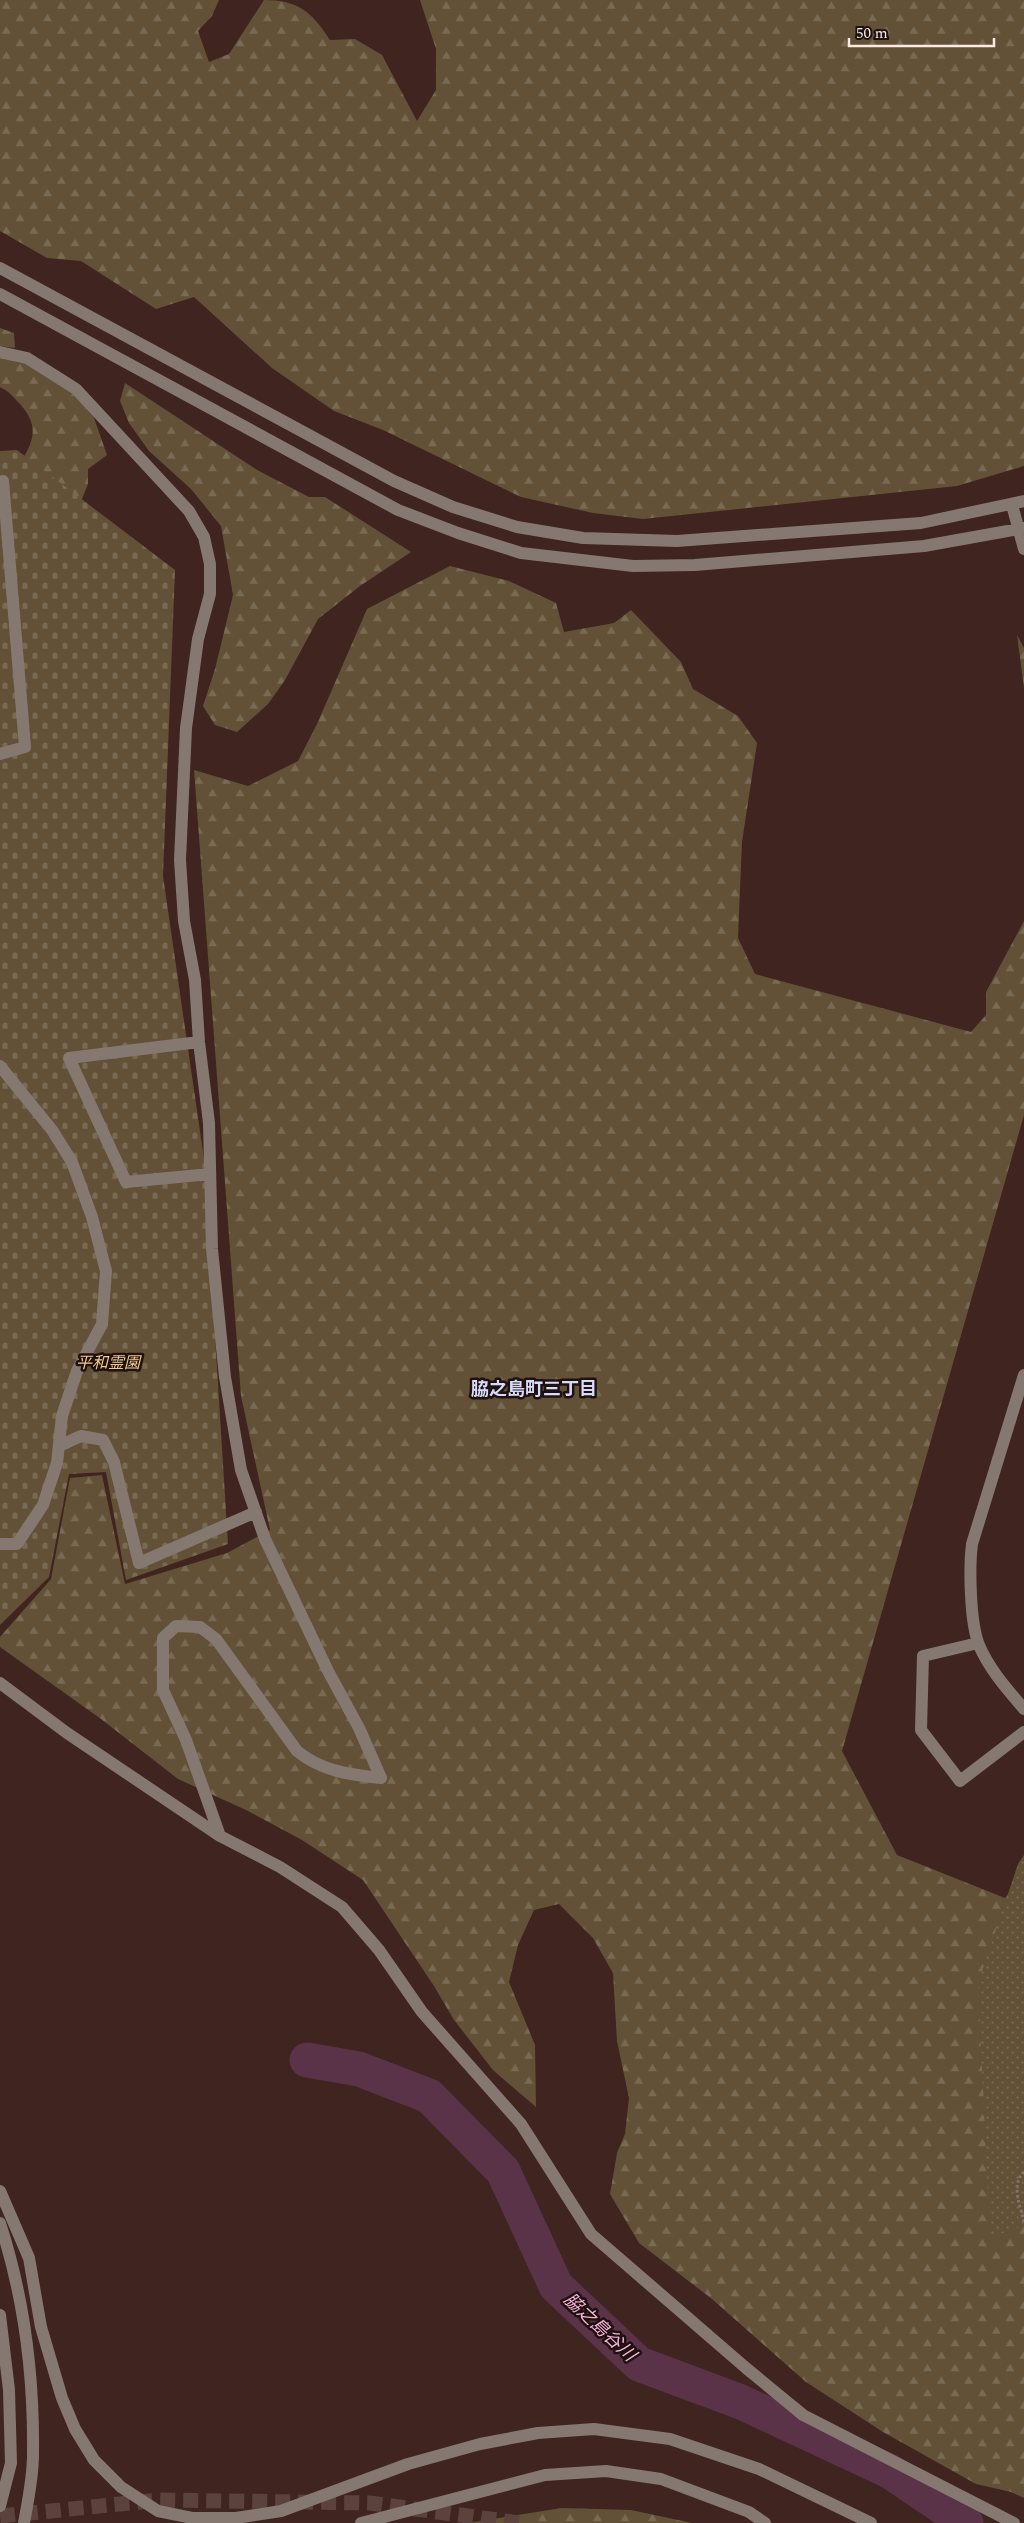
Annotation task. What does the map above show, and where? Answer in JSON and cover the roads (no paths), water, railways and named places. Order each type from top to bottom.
[{"type":"street","points":[[0,268],[394,482],[453,507],[517,527],[583,538],[677,541],[921,523],[1018,503],[1024,549]]},
{"type":"street","points":[[0,294],[398,510],[458,534],[521,553],[633,566],[695,565],[924,546],[1021,528]]},
{"type":"street","points":[[0,352],[27,358],[76,389],[189,511],[204,537],[210,564],[210,594],[198,639],[186,728],[180,860],[184,921],[195,980],[199,1042],[209,1123],[212,1249],[225,1377],[241,1470],[265,1539],[328,1671],[359,1728],[381,1778],[347,1774],[309,1761],[297,1751],[216,1639],[200,1627],[176,1626],[163,1638],[163,1690],[186,1740],[220,1836]]},
{"type":"street","points":[[0,754],[24,747],[3,481]]},
{"type":"street","points":[[199,1042],[69,1058],[126,1182],[210,1174]]},
{"type":"street","points":[[0,1066],[52,1130],[72,1162],[92,1217],[106,1271],[102,1324],[78,1371],[62,1416],[57,1463],[43,1505],[18,1544],[0,1544]]},
{"type":"street","points":[[1024,1375],[972,1544],[970,1566],[978,1643],[1002,1682],[1024,1709]]},
{"type":"street","points":[[59,1446],[82,1436],[103,1440],[114,1462],[139,1563],[256,1512]]},
{"type":"street","points":[[978,1643],[923,1656],[921,1730],[960,1781],[1024,1732]]},
{"type":"street","points":[[0,1683],[75,1738],[220,1836],[280,1867],[342,1907],[379,1950],[422,2012],[521,2124],[591,2234],[738,2362],[803,2415],[1014,2523]]},
{"type":"street","points":[[0,2191],[29,2258],[41,2327],[62,2398],[75,2428],[94,2460],[120,2486],[158,2511],[192,2518],[236,2518],[281,2510],[408,2464],[480,2444],[538,2433],[594,2429],[670,2439],[759,2469],[871,2523]]},
{"type":"street","points":[[0,2223],[8,2249],[25,2324],[31,2390],[33,2457],[24,2523]]},
{"type":"street","points":[[0,2315],[9,2390],[11,2463],[0,2506]]},
{"type":"street","points":[[361,2523],[545,2475],[606,2471],[661,2479],[749,2512],[765,2523]]},
{"type":"waterway","name":"脇之島谷川","points":[[307,2060],[359,2069],[429,2096],[503,2171],[556,2286],[639,2364],[741,2402],[891,2472],[966,2523]]},
{"type":"tunnel","points":[[0,2516],[160,2500],[370,2503],[520,2523]]},
{"type":"district","name":"脇之島町三丁目","points":[[534,1389]]},
{"type":"park label","name":"平和霊園","points":[[108,1362]]}]
